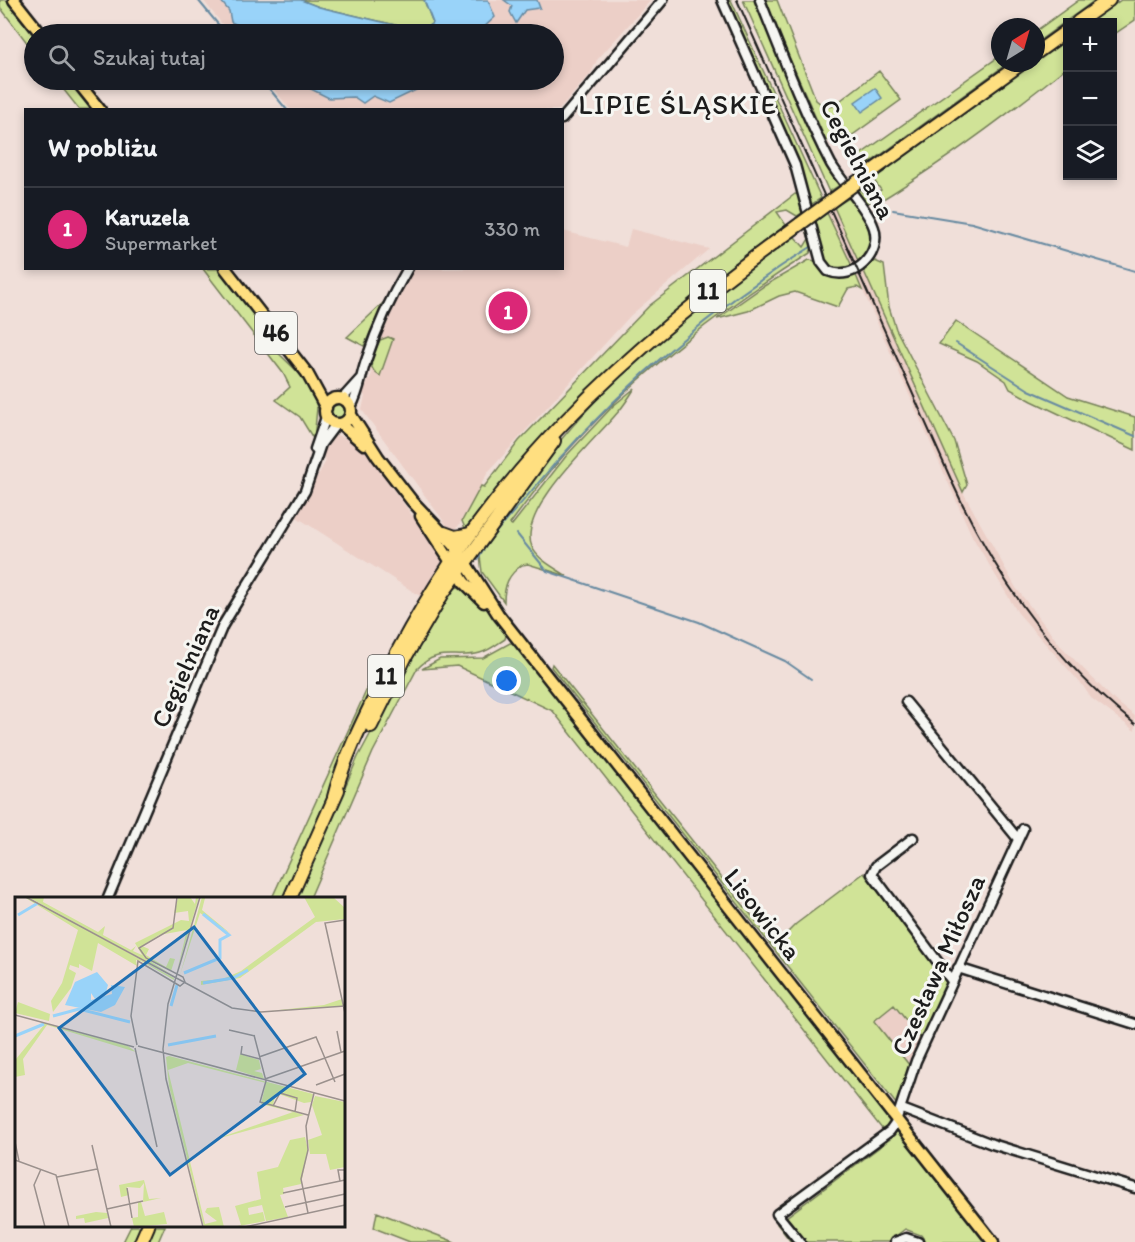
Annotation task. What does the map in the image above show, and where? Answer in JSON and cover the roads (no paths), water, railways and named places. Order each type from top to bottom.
[{"type":"highway","points":[[1084,18],[1109,0]]},
{"type":"highway","points":[[1045,47],[1063,34]]},
{"type":"highway","name":"11","points":[[290,897],[334,797],[471,534],[539,446],[601,383],[681,312],[1010,72]]},
{"type":"highway","name":"11","points":[[458,562],[601,383]]},
{"type":"highway","points":[[444,533],[455,537],[471,534]]},
{"type":"highway","points":[[141,1242],[148,1227]]},
{"type":"main road","points":[[14,0],[33,24]]},
{"type":"main road","points":[[84,90],[98,108]]},
{"type":"main road","name":"46","points":[[227,270],[307,373],[326,412],[339,424]]},
{"type":"main road","name":"46","points":[[307,373],[340,399],[351,411]]},
{"type":"main road","points":[[326,412],[330,401],[340,399]]},
{"type":"main road","points":[[339,424],[351,411]]},
{"type":"main road","name":"Lisowicka","points":[[351,411],[378,457],[458,562]]},
{"type":"main road","name":"Lisowicka","points":[[339,424],[378,457]]},
{"type":"main road","name":"Lisowicka","points":[[412,501],[444,533],[466,584],[498,614],[993,1242]]},
{"type":"street","points":[[564,117],[663,0]]},
{"type":"street","name":"Cegielniana","points":[[722,0],[795,165],[821,262],[828,271],[845,273],[862,265],[872,255],[875,245],[874,227],[830,161],[760,0]]},
{"type":"street","points":[[351,411],[361,388],[363,375],[384,314],[407,270]]},
{"type":"street","points":[[340,399],[363,375]]},
{"type":"street","name":"Cegielniana","points":[[316,459],[316,444],[326,412]]},
{"type":"street","name":"Cegielniana","points":[[108,897],[223,625],[305,491],[326,435],[339,424]]},
{"type":"street","points":[[906,702],[1018,839]]},
{"type":"street","name":"Czesława Miłosza","points":[[800,1242],[777,1214],[891,1131],[902,1109],[913,1069],[1023,829]]},
{"type":"street","points":[[913,838],[876,866],[872,874],[952,981]]},
{"type":"street","points":[[958,968],[1135,1024]]},
{"type":"street","points":[[902,1109],[992,1144],[1135,1188]]},
{"type":"street","points":[[896,1242],[906,1238],[918,1242]]},
{"type":"water","points":[[220,0],[301,0],[319,7],[391,24],[235,24],[231,22],[229,11]]},
{"type":"water","points":[[424,0],[488,0],[495,17],[488,24],[431,24],[433,23]]},
{"type":"water","points":[[504,0],[537,0],[540,8],[525,10],[516,23],[510,12],[512,6]]},
{"type":"water","points":[[875,88],[882,98],[862,112],[855,102]]},
{"type":"water","points":[[313,90],[416,90],[389,103],[373,96],[363,103],[354,97],[329,98]]},
{"type":"waterway","points":[[198,0],[218,24]]},
{"type":"waterway","points":[[270,90],[285,108]]},
{"type":"waterway","points":[[893,210],[972,223],[1135,271]]},
{"type":"waterway","points":[[478,560],[494,534],[559,459],[591,424],[659,359],[733,300],[811,247]]},
{"type":"waterway","points":[[956,343],[1029,390],[1135,436]]},
{"type":"waterway","points":[[517,534],[547,571],[699,622],[785,661],[811,679]]},
{"type":"railway","points":[[737,0],[953,484],[988,552],[1029,615],[1053,645],[1078,673],[1135,724]]},
{"type":"place","name":"Karuzela","points":[[508,311]]},
{"type":"district","name":"LIPIE ŚLĄSKIE","points":[[678,104]]}]
